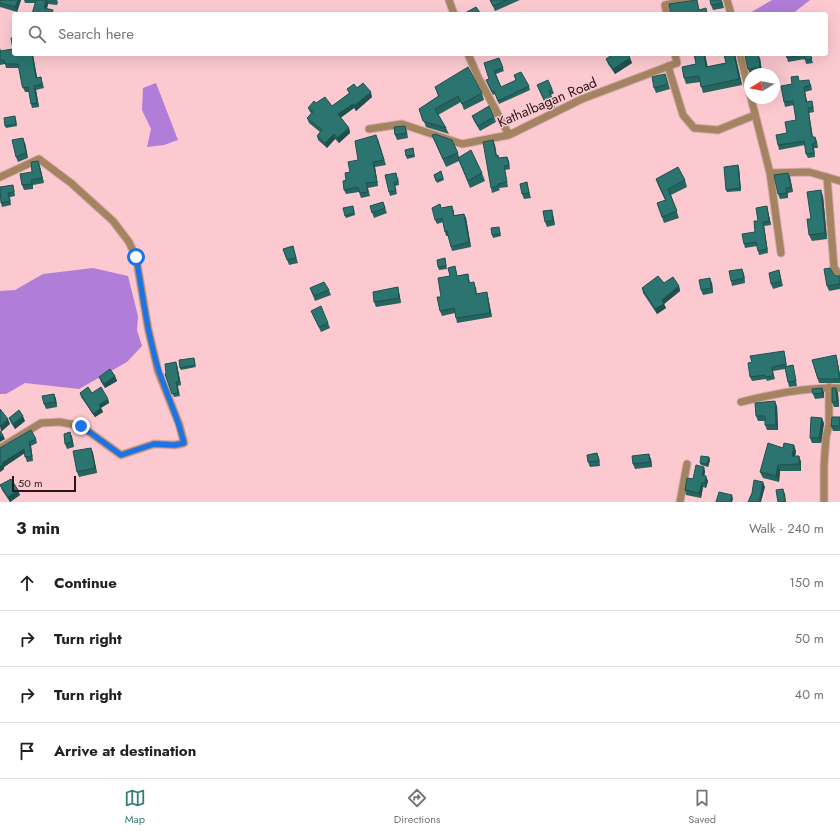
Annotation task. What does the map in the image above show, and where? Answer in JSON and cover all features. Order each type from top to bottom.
[{"type":"street","points":[[449,0],[453,12]]},
{"type":"street","points":[[667,12],[665,5],[688,0]]},
{"type":"street","points":[[727,0],[730,12]]},
{"type":"street","points":[[469,56],[478,77],[510,135]]},
{"type":"street","points":[[675,56],[677,63],[668,66],[683,115],[694,128],[718,130],[755,116]]},
{"type":"street","points":[[740,56],[744,70]]},
{"type":"street","name":"Kathalbagan Road","points":[[369,129],[402,124],[462,144],[510,135],[582,99],[668,66]]},
{"type":"street","points":[[752,104],[770,173],[781,253]]},
{"type":"street","points":[[0,177],[39,159],[71,183],[113,221],[129,242],[136,257],[148,328],[158,371],[179,424],[184,443],[175,445],[154,444],[121,455],[81,426],[60,422],[41,423],[0,448]]},
{"type":"street","points":[[770,173],[809,172],[840,181]]},
{"type":"street","points":[[827,177],[834,267],[840,277]]},
{"type":"street","points":[[741,402],[775,394],[829,387],[840,388]]},
{"type":"street","points":[[824,502],[823,484],[826,437],[829,425],[829,387]]},
{"type":"street","points":[[680,502],[687,464]]},
{"type":"shaded area","points":[[772,0],[810,0],[795,12],[751,12]]},
{"type":"shaded area","points":[[156,83],[178,140],[164,145],[147,147],[151,129],[142,110],[143,88]]},
{"type":"shaded area","points":[[93,268],[128,276],[138,316],[137,330],[142,346],[127,362],[79,389],[25,383],[6,394],[0,394],[0,291],[15,290],[43,274]]},
{"type":"building","points":[[0,0],[18,0],[15,7],[0,3]]},
{"type":"building","points":[[36,0],[46,0],[44,8],[53,10],[52,12],[33,12]]},
{"type":"building","points":[[490,0],[507,0],[493,6]]},
{"type":"building","points":[[697,0],[699,10],[706,8],[707,12],[671,12],[669,4]]},
{"type":"building","points":[[710,0],[721,0],[722,3],[711,5]]},
{"type":"building","points":[[476,7],[480,12],[467,12]]},
{"type":"building","points":[[12,49],[12,56],[32,56],[36,78],[41,77],[42,84],[34,86],[37,103],[31,104],[28,87],[23,88],[18,64],[5,64],[4,60],[0,60],[0,51]]},
{"type":"building","points":[[610,56],[629,56],[630,58],[613,69],[606,59]]},
{"type":"building","points":[[694,56],[704,56],[706,67],[726,63],[724,56],[734,56],[739,79],[701,87],[699,76],[684,78],[682,67],[696,64]]},
{"type":"building","points":[[745,56],[758,56],[760,67],[748,68]]},
{"type":"building","points":[[804,56],[811,56],[812,59],[805,60]]},
{"type":"building","points":[[499,58],[503,68],[494,71],[501,87],[516,80],[514,75],[521,72],[529,86],[498,101],[494,91],[492,92],[486,80],[489,79],[484,63]]},
{"type":"building","points":[[468,67],[482,93],[462,104],[458,96],[435,109],[446,128],[423,121],[419,109],[439,96],[435,87]]},
{"type":"building","points":[[665,74],[668,84],[654,88],[652,77]]},
{"type":"building","points":[[798,76],[799,81],[809,80],[810,86],[804,87],[806,102],[812,101],[813,108],[808,108],[812,137],[815,137],[816,143],[812,144],[814,153],[806,154],[804,141],[778,145],[776,135],[787,133],[785,122],[796,120],[793,101],[784,102],[781,86],[792,84],[791,77]]},
{"type":"building","points":[[548,80],[552,89],[549,91],[554,103],[547,106],[537,85]]},
{"type":"building","points":[[363,83],[371,92],[354,106],[353,104],[338,114],[349,128],[337,138],[334,134],[325,143],[317,136],[322,130],[307,118],[313,112],[308,108],[314,101],[316,103],[325,97],[332,106],[350,93],[347,89],[354,84],[357,88]]},
{"type":"building","points":[[489,106],[494,117],[478,126],[472,116]]},
{"type":"building","points":[[15,116],[16,124],[5,126],[4,118]]},
{"type":"building","points":[[405,126],[406,133],[395,135],[394,127]]},
{"type":"building","points":[[435,134],[452,140],[458,153],[443,159],[432,135]]},
{"type":"building","points":[[376,135],[384,160],[373,162],[377,182],[366,183],[368,192],[360,193],[358,187],[344,190],[343,181],[346,180],[345,173],[350,172],[348,162],[358,160],[355,141]]},
{"type":"building","points":[[23,138],[26,153],[16,157],[12,140]]},
{"type":"building","points":[[493,140],[496,156],[498,155],[498,158],[507,157],[509,165],[504,166],[507,182],[498,184],[498,186],[491,188],[483,142]]},
{"type":"building","points":[[413,148],[414,155],[406,156],[405,150]]},
{"type":"building","points":[[471,150],[482,173],[468,181],[458,158]]},
{"type":"building","points":[[38,161],[42,178],[31,180],[32,184],[22,185],[20,174],[32,172],[31,162]]},
{"type":"building","points":[[738,165],[740,188],[726,190],[724,167]]},
{"type":"building","points":[[678,167],[685,180],[668,189],[677,211],[662,217],[657,203],[666,200],[656,179]]},
{"type":"building","points":[[441,171],[443,178],[436,181],[434,175]]},
{"type":"building","points":[[396,173],[398,182],[394,182],[396,191],[389,192],[385,175]]},
{"type":"building","points":[[788,173],[791,187],[786,188],[787,193],[778,194],[774,175]]},
{"type":"building","points":[[527,182],[529,193],[522,194],[520,184]]},
{"type":"building","points":[[13,185],[14,192],[8,193],[10,201],[1,203],[0,187]]},
{"type":"building","points":[[821,190],[825,233],[809,235],[807,219],[811,219],[807,192]]},
{"type":"building","points":[[383,202],[385,208],[372,213],[370,206]]},
{"type":"building","points":[[440,204],[441,208],[452,206],[454,216],[464,214],[469,242],[451,247],[447,231],[445,232],[442,218],[435,220],[432,208]]},
{"type":"building","points":[[353,206],[354,213],[345,216],[343,208]]},
{"type":"building","points":[[767,206],[769,221],[763,222],[767,249],[758,251],[756,242],[744,244],[742,234],[755,232],[754,221],[758,221],[756,208]]},
{"type":"building","points":[[552,210],[553,220],[545,222],[543,211]]},
{"type":"building","points":[[499,227],[500,234],[492,235],[491,228]]},
{"type":"building","points":[[293,246],[296,258],[287,260],[283,249]]},
{"type":"building","points":[[445,258],[446,266],[438,267],[437,260]]},
{"type":"building","points":[[455,266],[457,276],[468,274],[469,283],[474,282],[476,294],[487,292],[490,313],[456,318],[454,308],[440,311],[437,297],[441,297],[438,278],[450,276],[448,268]]},
{"type":"building","points":[[830,268],[835,276],[840,276],[840,284],[827,286],[824,269]]},
{"type":"building","points":[[742,269],[744,278],[731,281],[729,271]]},
{"type":"building","points":[[779,270],[781,281],[771,284],[769,273]]},
{"type":"building","points":[[658,276],[664,283],[673,277],[679,286],[662,300],[664,304],[655,309],[642,288]]},
{"type":"building","points":[[710,278],[711,288],[701,290],[699,280]]},
{"type":"building","points":[[324,282],[329,290],[314,296],[310,288]]},
{"type":"building","points":[[398,287],[399,298],[374,302],[373,292]]},
{"type":"building","points":[[321,306],[328,323],[319,327],[311,311]]},
{"type":"building","points":[[784,351],[786,364],[772,367],[773,376],[765,377],[765,375],[750,377],[748,363],[752,362],[750,356]]},
{"type":"building","points":[[836,355],[840,379],[818,379],[812,360]]},
{"type":"building","points":[[194,358],[195,365],[180,368],[179,360]]},
{"type":"building","points":[[176,362],[179,381],[176,382],[178,393],[172,394],[165,374],[165,364]]},
{"type":"building","points":[[793,365],[796,381],[788,382],[785,367]]},
{"type":"building","points":[[110,369],[115,376],[104,384],[99,377]]},
{"type":"building","points":[[88,387],[92,393],[101,387],[108,399],[99,405],[101,408],[93,414],[80,393]]},
{"type":"building","points":[[822,388],[822,393],[813,394],[812,389]]},
{"type":"building","points":[[832,388],[836,388],[837,402],[832,402]]},
{"type":"building","points":[[54,394],[55,402],[44,404],[42,396]]},
{"type":"building","points":[[775,401],[776,425],[765,425],[765,416],[756,416],[755,403]]},
{"type":"building","points":[[0,409],[8,419],[0,426]]},
{"type":"building","points":[[19,410],[23,416],[13,424],[9,418]]},
{"type":"building","points":[[811,417],[822,418],[819,438],[810,438]]},
{"type":"building","points":[[832,417],[840,417],[840,426],[831,426]]},
{"type":"building","points":[[31,430],[36,439],[29,442],[32,456],[25,457],[24,449],[2,463],[3,465],[0,467],[0,448]]},
{"type":"building","points":[[70,432],[72,442],[65,444],[64,434]]},
{"type":"building","points":[[768,443],[783,448],[784,443],[794,445],[792,456],[799,456],[799,464],[778,465],[776,476],[760,472]]},
{"type":"building","points":[[91,448],[95,468],[77,472],[73,451]]},
{"type":"building","points":[[597,453],[599,461],[588,462],[587,455]]},
{"type":"building","points":[[649,454],[650,462],[633,464],[632,456]]},
{"type":"building","points":[[701,456],[709,457],[707,464],[700,463]]},
{"type":"building","points":[[696,465],[704,467],[702,475],[706,476],[705,483],[702,483],[699,493],[685,490],[687,478],[693,479]]},
{"type":"building","points":[[11,479],[18,490],[8,497],[0,485]]},
{"type":"building","points":[[754,480],[763,482],[759,502],[748,502],[752,493]]},
{"type":"building","points":[[783,489],[785,502],[778,502],[776,490]]},
{"type":"building","points":[[719,492],[732,495],[730,502],[716,502]]},
{"type":"route","points":[[81,426],[121,455],[154,444],[175,445],[184,443],[179,424],[158,371],[148,328],[136,257]]}]
